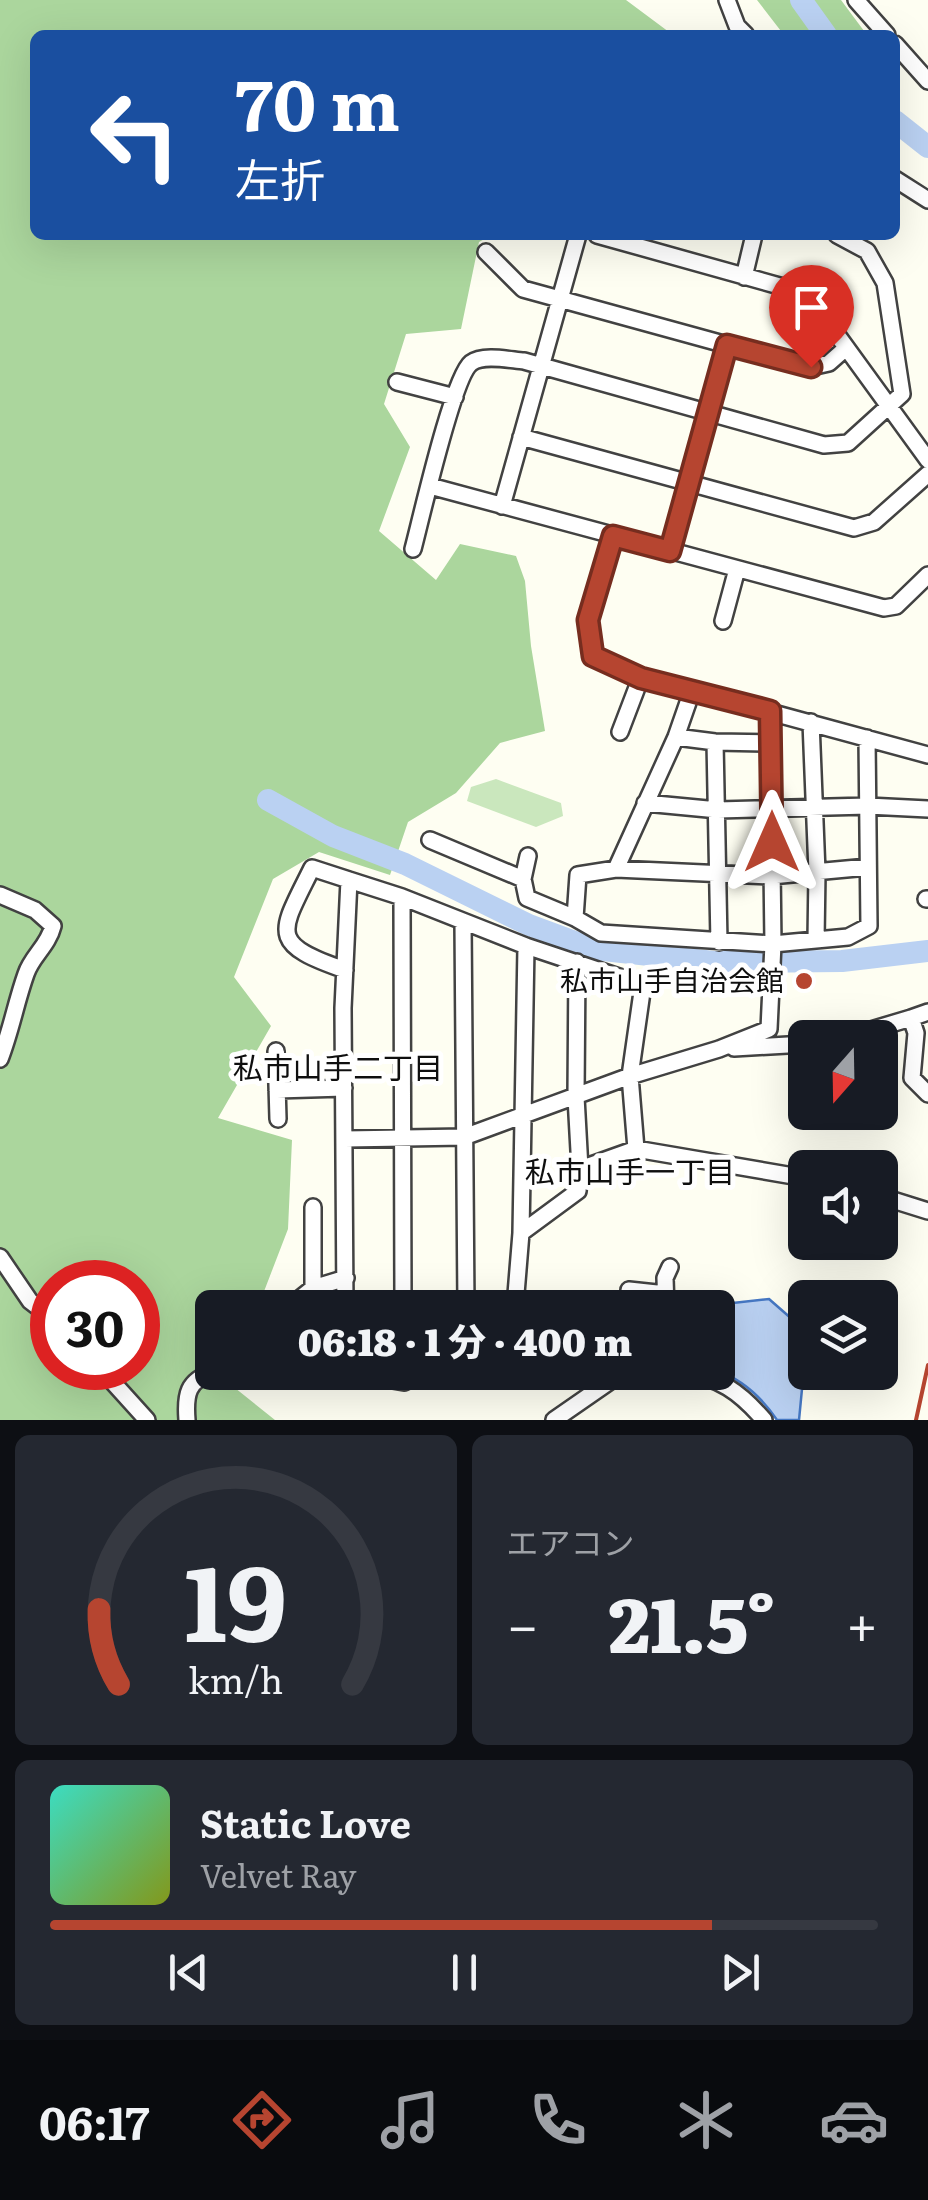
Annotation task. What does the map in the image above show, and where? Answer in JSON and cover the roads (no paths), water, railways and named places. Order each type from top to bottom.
[{"type":"street","points":[[727,0],[740,30]]},
{"type":"street","points":[[856,0],[883,30]]},
{"type":"street","points":[[900,50],[928,81]]},
{"type":"street","points":[[900,182],[928,200]]},
{"type":"street","points":[[502,506],[577,240]]},
{"type":"street","points":[[614,240],[802,292],[928,460]]},
{"type":"street","points":[[744,277],[753,240]]},
{"type":"street","points":[[413,549],[455,397],[466,366],[477,360],[524,361],[824,445],[848,443],[902,394],[885,284],[866,251],[846,240]]},
{"type":"street","points":[[486,252],[523,289],[727,345],[811,367],[828,363],[846,348]]},
{"type":"street","points":[[670,551],[727,345]]},
{"type":"street","points":[[397,382],[455,397]]},
{"type":"street","points":[[522,437],[854,528],[874,522],[928,474]]},
{"type":"street","points":[[430,486],[884,608],[896,606],[928,576]]},
{"type":"street","points":[[613,536],[588,620],[593,656],[641,678],[928,755]]},
{"type":"street","points":[[723,621],[737,569]]},
{"type":"street","points":[[912,593],[928,600]]},
{"type":"street","points":[[620,732],[641,678]]},
{"type":"street","points":[[616,869],[676,738],[692,691]]},
{"type":"street","points":[[345,1140],[464,1137],[768,1029],[774,944],[770,711]]},
{"type":"street","points":[[811,722],[816,940]]},
{"type":"street","points":[[676,738],[771,743]]},
{"type":"street","points":[[528,856],[522,879],[527,898],[601,933],[774,944],[848,938],[869,926],[867,738]]},
{"type":"street","points":[[715,742],[718,942]]},
{"type":"street","points":[[645,804],[718,810],[868,806],[928,809]]},
{"type":"street","points":[[430,840],[522,879]]},
{"type":"street","points":[[575,918],[578,875],[616,869],[771,876],[868,867]]},
{"type":"street","points":[[345,970],[305,956],[287,939],[284,924],[312,868],[644,985],[630,1076],[636,1149]]},
{"type":"street","points":[[346,1290],[344,1088],[349,880]]},
{"type":"street","points":[[0,896],[35,910],[53,926],[50,940],[26,970],[13,1026],[0,1059]]},
{"type":"street","points":[[402,897],[404,1290]]},
{"type":"street","points":[[463,922],[466,1290]]},
{"type":"street","points":[[516,1290],[522,1233],[526,946]]},
{"type":"street","points":[[522,1233],[578,1191],[577,962]]},
{"type":"street","points":[[898,1022],[928,1012]]},
{"type":"street","points":[[911,1018],[916,1033],[912,1078],[928,1094]]},
{"type":"street","points":[[719,1049],[788,1045]]},
{"type":"street","points":[[276,1051],[278,1119]]},
{"type":"street","points":[[277,1090],[344,1088]]},
{"type":"street","points":[[580,1169],[636,1149],[788,1175]]},
{"type":"street","points":[[898,1202],[928,1211]]},
{"type":"street","points":[[312,1288],[313,1208]]},
{"type":"street","points":[[0,1257],[30,1301]]},
{"type":"street","points":[[666,1290],[670,1266]]},
{"type":"street","points":[[310,1290],[346,1278]]},
{"type":"street","points":[[187,1420],[185,1398],[195,1380]]},
{"type":"street","points":[[120,1390],[147,1420]]},
{"type":"street","points":[[554,1420],[597,1390]]},
{"type":"street","points":[[735,1390],[764,1420]]},
{"type":"water","points":[[769,1299],[788,1316],[788,1390],[802,1390],[799,1420],[777,1420],[735,1379],[735,1303]]},
{"type":"waterway","points":[[801,0],[822,30]]},
{"type":"waterway","points":[[900,125],[928,147]]},
{"type":"waterway","points":[[268,800],[333,836],[405,864],[529,925],[594,949],[714,962],[842,961],[928,951]]},
{"type":"railway","points":[[916,1420],[928,1365]]},
{"type":"place","name":"私市山手自治会館","points":[[804,981]]},
{"type":"district","name":"私市山手二丁目","points":[[338,1069]]},
{"type":"district","name":"私市山手一丁目","points":[[630,1173]]}]
